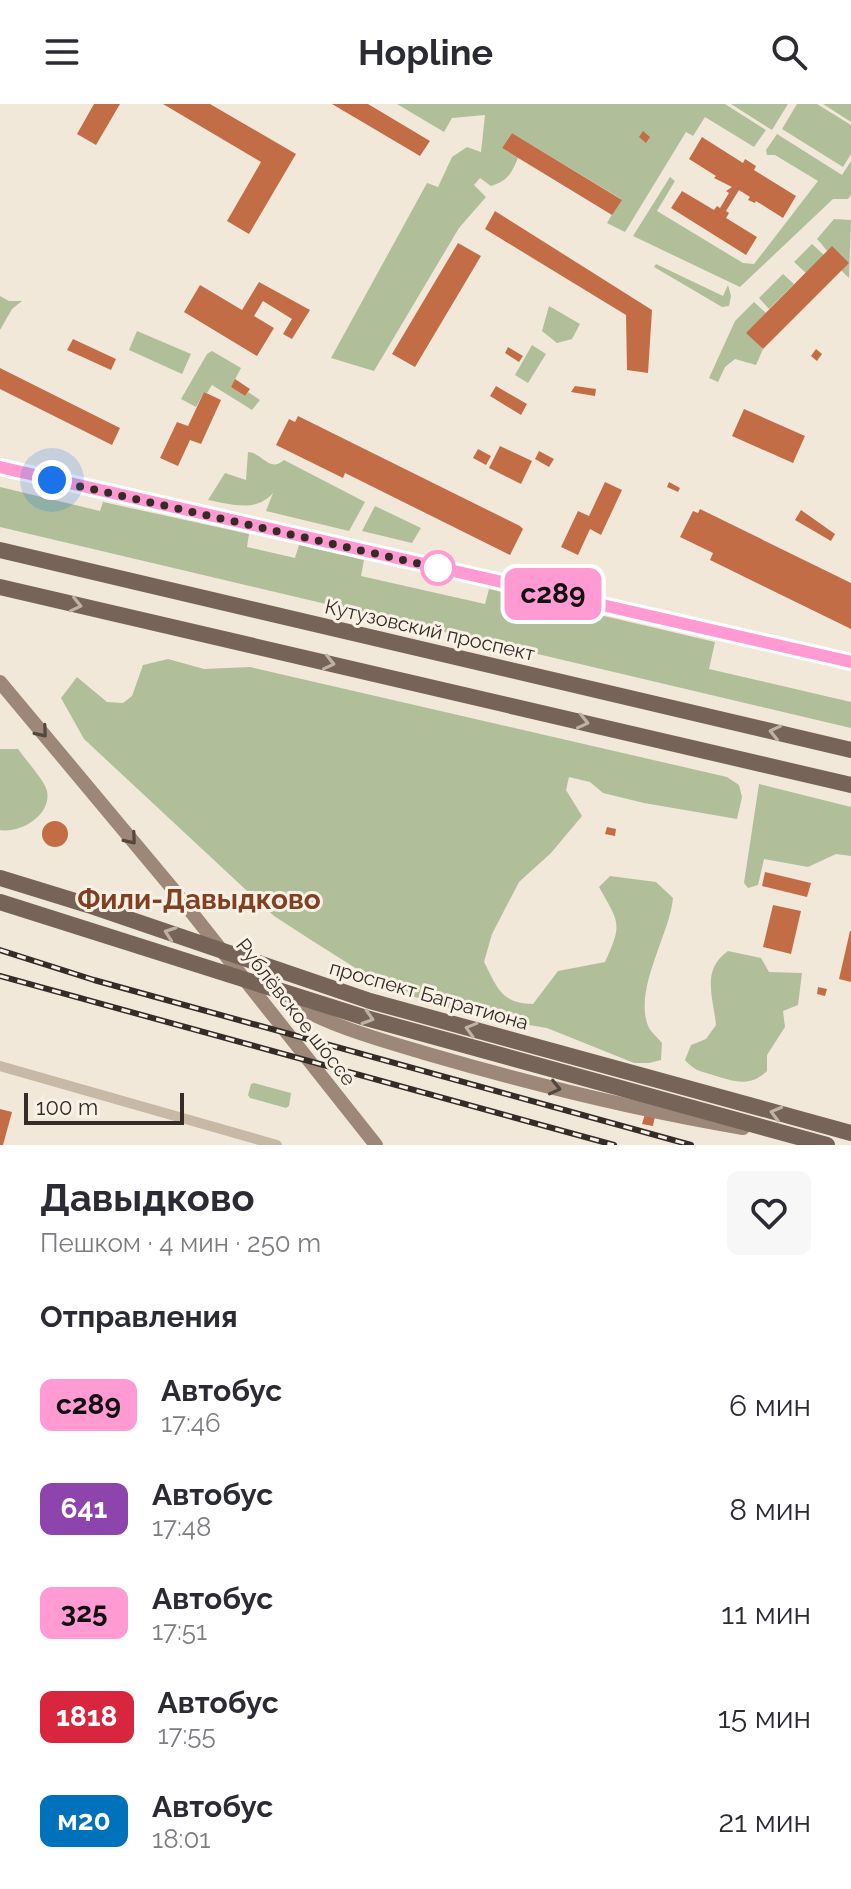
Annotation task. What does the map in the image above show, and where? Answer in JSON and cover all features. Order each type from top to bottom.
[{"type":"main road","name":"Кутузовский проспект","points":[[5,550],[851,750]]},
{"type":"main road","points":[[0,587],[851,785]]},
{"type":"main road","name":"проспект Багратиона","points":[[0,878],[370,1001],[851,1133]]},
{"type":"main road","name":"проспект Багратиона","points":[[0,902],[366,1018],[827,1145]]},
{"type":"street","points":[[0,467],[851,662]]},
{"type":"street","name":"Рублёвское шоссе","points":[[0,682],[177,894],[376,1145]]},
{"type":"street","points":[[215,942],[288,1001],[341,1025],[399,1045],[507,1077],[641,1108],[800,1138]]},
{"type":"street","points":[[0,1066],[277,1145]]},
{"type":"green space","points":[[397,104],[725,104],[766,130],[754,147],[705,117],[693,136],[686,132],[625,232],[607,223],[621,199],[512,133],[502,148],[518,158],[511,173],[491,186],[480,178],[474,185],[486,197],[459,228],[374,371],[331,358],[427,183],[438,187],[452,157],[467,147],[481,152],[485,115],[452,118],[444,132]]},
{"type":"green space","points":[[731,104],[788,104],[772,130]]},
{"type":"green space","points":[[797,104],[817,104],[851,125],[851,154],[843,167],[782,129]]},
{"type":"green space","points":[[823,104],[851,104],[851,122]]},
{"type":"green space","points":[[777,134],[842,175],[851,161],[851,195],[848,199],[833,199],[740,287],[633,236],[670,177],[675,181],[657,211],[743,263],[754,264],[818,181],[775,155],[767,155],[766,150]]},
{"type":"green space","points":[[834,219],[851,220],[849,278],[817,239]]},
{"type":"green space","points":[[812,244],[824,255],[806,273],[794,262]]},
{"type":"green space","points":[[656,264],[723,296],[728,285],[731,296],[729,306],[722,307],[654,267]]},
{"type":"green space","points":[[783,274],[794,284],[769,309],[759,298]]},
{"type":"green space","points":[[0,296],[9,301],[22,301],[12,309],[0,330]]},
{"type":"green space","points":[[754,302],[766,313],[747,333],[763,349],[756,365],[735,359],[725,367],[718,382],[709,378],[735,321]]},
{"type":"green space","points":[[549,306],[580,324],[572,339],[557,343],[542,331]]},
{"type":"green space","points":[[137,331],[191,354],[182,374],[129,350]]},
{"type":"green space","points":[[532,345],[546,354],[528,383],[515,375]]},
{"type":"green space","points":[[212,351],[241,368],[231,387],[245,396],[248,392],[260,400],[252,410],[212,385],[196,407],[181,399],[207,354]]},
{"type":"green space","points":[[248,452],[274,464],[284,460],[365,502],[349,531],[266,511],[273,493],[251,505],[208,500],[225,473],[246,480]]},
{"type":"green space","points":[[0,487],[100,511],[103,502],[249,534],[247,547],[295,558],[299,545],[364,560],[361,576],[485,604],[489,589],[715,642],[709,669],[851,702],[851,728],[0,527]]},
{"type":"green space","points":[[375,506],[421,528],[412,543],[362,531]]},
{"type":"green space","points":[[168,659],[204,669],[250,667],[727,777],[739,785],[742,797],[737,819],[603,793],[590,782],[569,777],[566,790],[582,816],[551,853],[519,882],[492,934],[484,962],[502,993],[514,1001],[533,1004],[558,971],[605,962],[614,939],[616,923],[599,887],[610,876],[656,882],[673,898],[645,998],[649,1028],[662,1043],[661,1060],[634,1063],[547,1028],[474,1016],[387,988],[274,916],[84,739],[61,698],[77,677],[107,702],[123,703],[132,696],[143,665]]},
{"type":"green space","points":[[0,749],[18,749],[47,791],[45,808],[40,815],[16,829],[0,830]]},
{"type":"green space","points":[[759,784],[851,807],[851,856],[836,854],[808,867],[764,859],[758,885],[748,888],[744,883]]},
{"type":"green space","points":[[728,951],[761,958],[769,972],[802,973],[798,1005],[783,1011],[785,1027],[767,1055],[767,1071],[754,1080],[734,1081],[701,1071],[685,1060],[691,1045],[706,1039],[716,1025],[711,994],[712,975],[714,966]]},
{"type":"green space","points":[[254,1083],[291,1093],[289,1106],[286,1108],[250,1098],[248,1095]]},
{"type":"building","points":[[94,104],[120,104],[96,145],[77,134]]},
{"type":"building","points":[[163,104],[210,104],[296,154],[249,234],[227,221],[261,162]]},
{"type":"building","points":[[332,104],[368,104],[430,141],[420,156]]},
{"type":"building","points":[[643,131],[650,137],[646,143],[639,137]]},
{"type":"building","points":[[512,133],[622,200],[612,215],[502,148]]},
{"type":"building","points":[[702,137],[743,163],[745,159],[756,166],[754,170],[796,196],[783,218],[756,201],[748,200],[750,197],[739,190],[726,211],[729,213],[726,218],[757,237],[746,255],[671,208],[682,191],[714,210],[717,206],[720,208],[729,193],[726,191],[732,187],[689,159]]},
{"type":"building","points":[[495,211],[652,310],[648,373],[627,370],[626,315],[485,229]]},
{"type":"building","points":[[458,243],[481,256],[415,367],[392,354]]},
{"type":"building","points":[[832,246],[849,263],[763,349],[746,333]]},
{"type":"building","points":[[259,282],[310,310],[292,339],[283,334],[292,319],[263,301],[254,316],[274,328],[257,356],[184,312],[200,285],[242,310]]},
{"type":"building","points":[[73,339],[116,359],[111,370],[67,350]]},
{"type":"building","points":[[508,347],[523,356],[519,362],[505,353]]},
{"type":"building","points":[[816,349],[822,354],[817,361],[811,356]]},
{"type":"building","points":[[0,368],[120,428],[112,445],[0,389]]},
{"type":"building","points":[[235,379],[250,389],[245,396],[231,387]]},
{"type":"building","points":[[496,386],[527,404],[521,415],[490,396]]},
{"type":"building","points":[[575,386],[596,389],[595,396],[571,392]]},
{"type":"building","points":[[204,392],[221,400],[201,444],[190,440],[178,466],[160,458],[177,422],[188,426]]},
{"type":"building","points":[[744,409],[805,436],[793,463],[732,436]]},
{"type":"building","points":[[298,416],[520,526],[523,529],[510,555],[345,473],[343,478],[276,445],[289,419],[295,422]]},
{"type":"building","points":[[500,446],[532,461],[521,484],[489,468]]},
{"type":"building","points":[[478,449],[491,456],[486,465],[473,458]]},
{"type":"building","points":[[539,451],[554,459],[549,467],[535,459]]},
{"type":"building","points":[[605,482],[622,490],[601,535],[590,529],[578,555],[561,547],[578,511],[589,516]]},
{"type":"building","points":[[669,482],[680,488],[678,492],[667,487]]},
{"type":"building","points":[[700,509],[851,583],[851,629],[710,560],[713,553],[680,537],[693,511],[698,513]]},
{"type":"building","points":[[801,510],[835,534],[831,541],[795,520]]},
{"type":"building","points":[[55,821],[64,825],[68,834],[64,843],[55,847],[46,843],[42,834],[46,825]]},
{"type":"building","points":[[607,827],[616,829],[615,836],[605,834]]},
{"type":"building","points":[[765,872],[811,883],[807,897],[762,886]]},
{"type":"building","points":[[773,905],[801,911],[791,954],[763,947]]},
{"type":"building","points":[[851,931],[851,982],[839,979]]},
{"type":"building","points":[[818,987],[827,989],[825,996],[817,994]]},
{"type":"building","points":[[0,1109],[12,1112],[3,1145],[0,1145]]},
{"type":"building","points":[[645,1114],[655,1116],[653,1126],[642,1124]]},
{"type":"railway","points":[[0,950],[94,980],[691,1145]]},
{"type":"railway","points":[[0,976],[614,1145]]},
{"type":"bus line","name":"с289","points":[[0,467],[851,662]]},
{"type":"district","name":"Фили-Давыдково","points":[[199,899]]},
{"type":"route","points":[[52,480],[438,568]]}]
